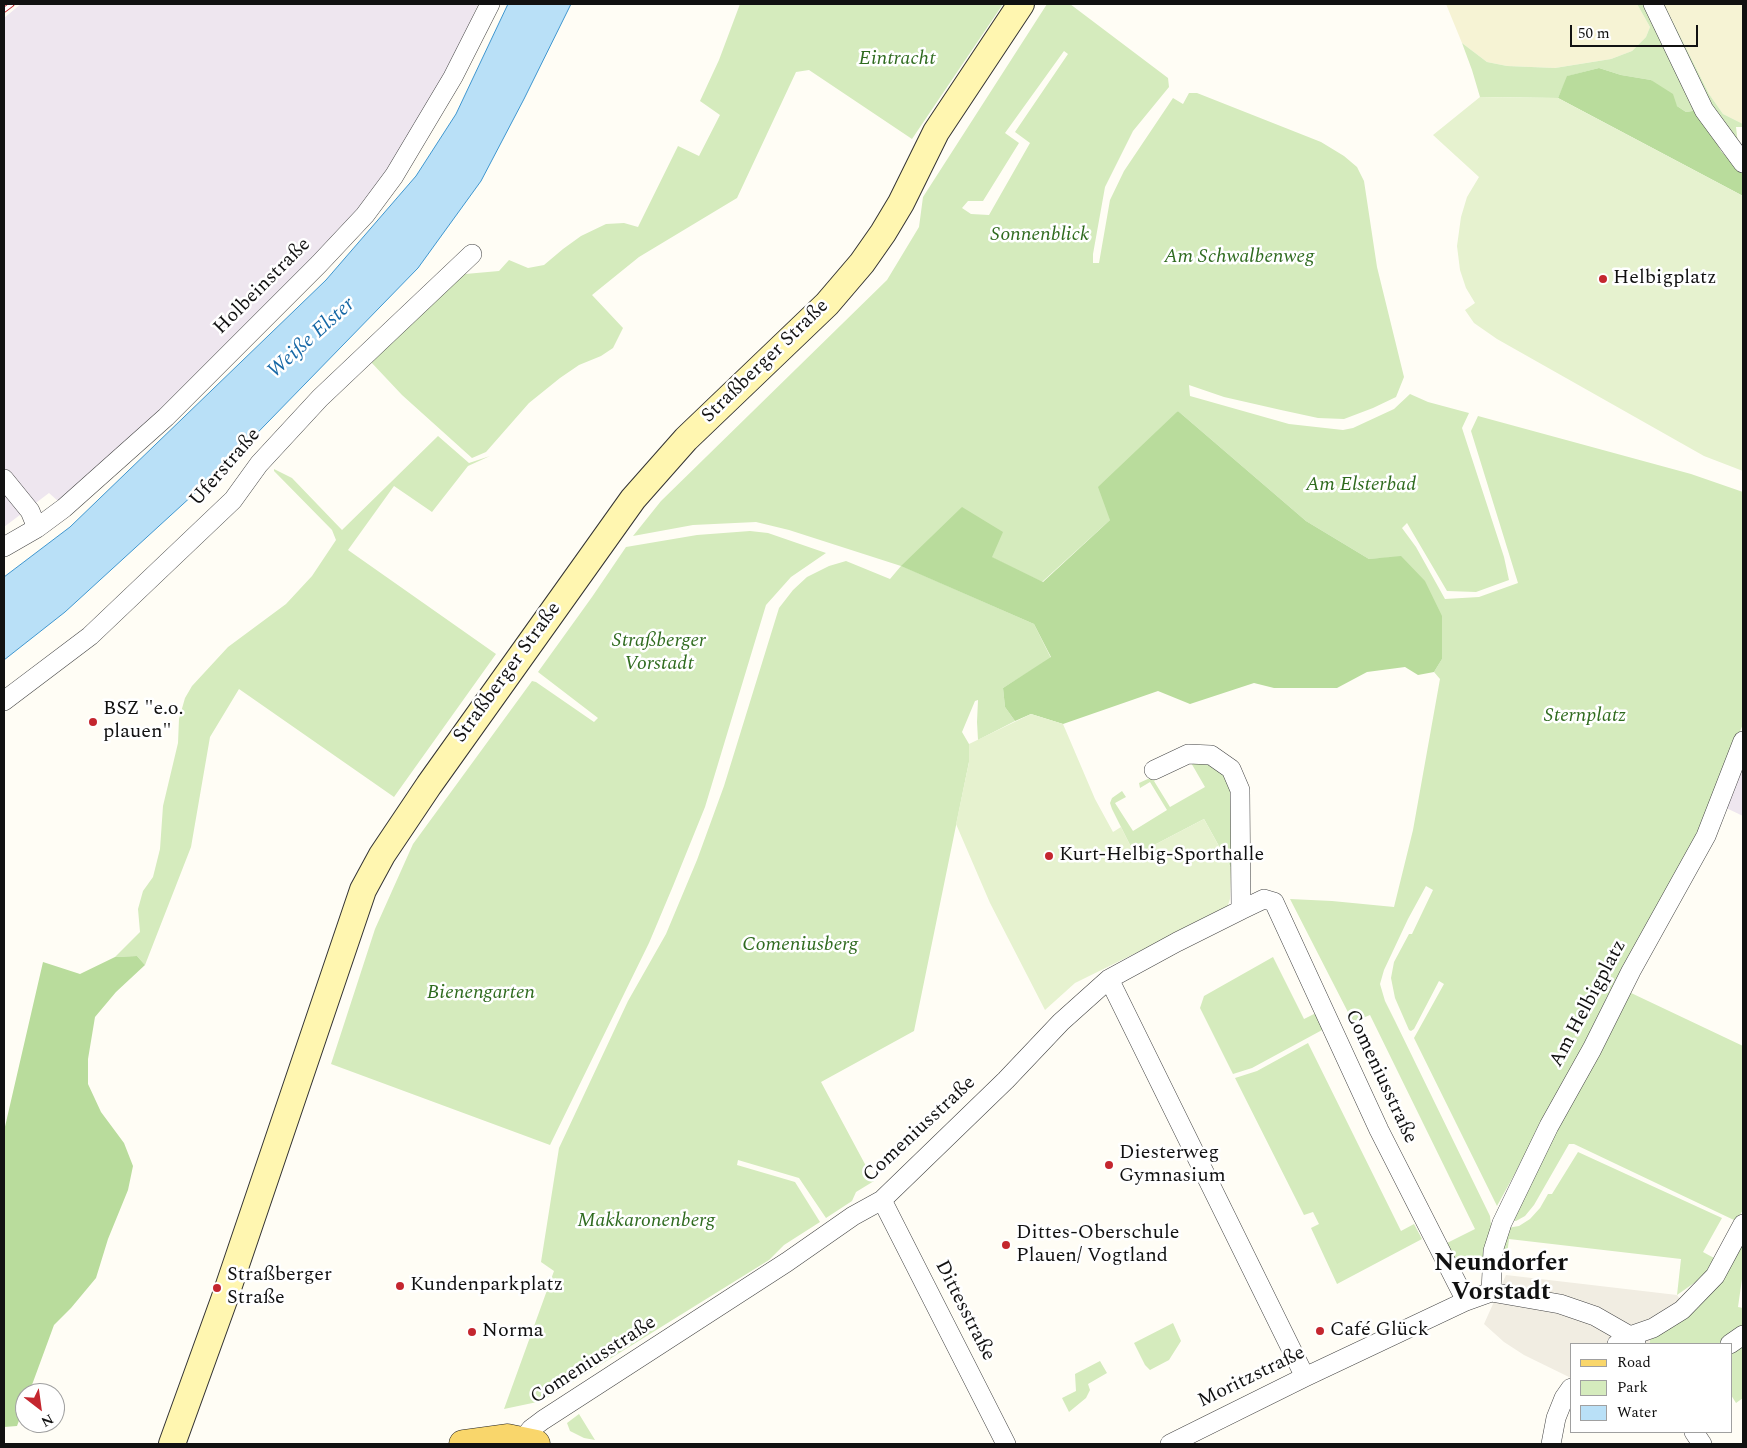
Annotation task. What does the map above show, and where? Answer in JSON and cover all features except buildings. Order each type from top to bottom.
[{"type":"main road","name":"Straßberger Straße","points":[[172,1444],[227,1292],[363,890],[382,856],[434,777],[633,499],[686,439],[827,304],[862,263],[884,233],[901,203],[936,132],[1020,4]]},
{"type":"main road","points":[[463,1444],[498,1438],[526,1443]]},
{"type":"street","name":"Holbeinstraße","points":[[4,547],[37,528],[64,508],[166,417],[319,264],[365,215],[394,176],[453,77],[490,4]]},
{"type":"street","points":[[1653,4],[1704,110],[1743,163]]},
{"type":"street","name":"Uferstraße","points":[[4,701],[90,636],[233,500],[258,464],[320,398],[472,254]]},
{"type":"street","points":[[4,479],[30,510],[37,528]]},
{"type":"street","name":"Am Helbigplatz","points":[[1491,1292],[1493,1251],[1502,1223],[1549,1126],[1592,1049],[1631,971],[1706,836],[1743,741]]},
{"type":"street","points":[[1154,770],[1188,754],[1211,756],[1231,770],[1240,790],[1241,910]]},
{"type":"street","name":"Comeniusstraße","points":[[526,1443],[531,1429],[544,1420],[788,1262],[853,1216],[882,1200],[1006,1080],[1061,1022],[1109,979],[1177,942],[1264,899],[1274,902],[1379,1130],[1466,1301]]},
{"type":"street","points":[[1109,979],[1305,1377]]},
{"type":"street","name":"Dittesstraße","points":[[882,1200],[1006,1444]]},
{"type":"street","points":[[1491,1292],[1560,1304],[1595,1316],[1628,1341],[1654,1328],[1682,1310],[1715,1276],[1743,1224]]},
{"type":"street","name":"Moritzstraße","points":[[1170,1444],[1305,1377],[1466,1301],[1491,1292]]},
{"type":"street","points":[[1731,1343],[1743,1335]]},
{"type":"street","points":[[1551,1444],[1556,1418],[1564,1398],[1570,1389]]},
{"type":"street","points":[[1695,1433],[1702,1444]]},
{"type":"shaded area","points":[[21,4],[478,4],[452,67],[399,162],[367,200],[270,307],[166,407],[59,502],[49,493],[4,527],[4,18]]},
{"type":"shaded area","points":[[1446,4],[1637,4],[1650,27],[1646,37],[1632,51],[1611,59],[1555,68],[1507,66],[1487,62],[1462,43]]},
{"type":"shaded area","points":[[1664,4],[1743,4],[1743,124],[1723,114],[1709,94]]},
{"type":"shaded area","points":[[1743,754],[1743,816],[1722,806]]},
{"type":"shaded area","points":[[1506,1275],[1677,1295],[1690,1312],[1651,1337],[1649,1343],[1570,1343],[1570,1378],[1524,1355],[1504,1342],[1484,1324]]},
{"type":"green space","name":"Eintracht","points":[[740,4],[1003,4],[912,139],[809,70],[796,72],[737,198],[639,257],[592,295],[623,328],[613,348],[601,356],[579,365],[560,378],[529,403],[486,452],[472,458],[402,395],[370,361],[454,275],[499,271],[509,260],[528,268],[544,265],[581,236],[606,224],[624,223],[638,227],[678,146],[699,156],[720,115],[700,101],[719,60]]},
{"type":"green space","points":[[1047,4],[1070,4],[1168,78],[1169,87],[1133,131],[1105,187],[1093,263],[1099,263],[1110,200],[1124,171],[1173,98],[1183,104],[1189,93],[1197,93],[1321,142],[1344,156],[1357,167],[1364,181],[1377,267],[1404,377],[1396,397],[1344,419],[1318,418],[1281,410],[1224,397],[1189,385],[1190,396],[1289,424],[1343,430],[1353,428],[1394,409],[1410,394],[1428,402],[1469,413],[1462,428],[1504,557],[1509,580],[1476,592],[1447,591],[1407,523],[1402,528],[1416,547],[1445,599],[1479,597],[1518,583],[1471,431],[1478,416],[1691,474],[1743,492],[1743,724],[1690,855],[1497,1206],[1414,1038],[1444,984],[1439,981],[1414,1029],[1411,1031],[1395,998],[1391,978],[1394,962],[1409,934],[1412,934],[1433,890],[1426,886],[1408,919],[1384,970],[1380,984],[1385,1001],[1490,1216],[1491,1225],[1484,1267],[1474,1264],[1465,1266],[1456,1273],[1445,1244],[1475,1229],[1370,1015],[1353,1022],[1290,899],[1394,907],[1413,830],[1440,679],[1434,672],[1442,659],[1401,557],[1369,559],[1306,521],[1178,411],[1110,520],[1042,582],[991,557],[902,566],[1034,624],[1051,658],[1003,688],[1005,707],[1015,721],[978,740],[978,700],[975,701],[962,732],[969,744],[969,762],[914,1031],[821,1082],[874,1181],[856,1192],[852,1201],[826,1218],[799,1178],[738,1160],[737,1165],[795,1182],[820,1222],[784,1245],[769,1260],[542,1401],[504,1409],[554,1271],[541,1262],[559,1148],[628,1001],[666,934],[697,860],[724,786],[779,608],[793,590],[807,577],[829,566],[846,561],[890,579],[901,566],[789,530],[756,522],[693,525],[633,536],[661,501],[887,280],[919,227],[923,197]],"holes":[[[1064,51],[1068,54],[1015,132],[1030,143],[989,215],[971,214],[962,208],[968,201],[983,201],[1019,143],[1005,133]]]},
{"type":"green space","points":[[1637,4],[1644,4],[1699,110],[1686,112],[1677,106],[1651,80],[1621,75],[1599,68],[1568,76],[1558,98],[1480,97],[1462,43],[1487,62],[1507,66],[1555,68],[1611,59],[1632,51],[1646,37],[1650,27]]},
{"type":"green space","points":[[1659,4],[1664,4],[1709,94],[1723,114],[1743,124],[1743,127],[1736,127],[1738,144],[1729,138]]},
{"type":"green space","points":[[1599,68],[1621,75],[1651,80],[1673,94],[1677,106],[1686,112],[1699,110],[1721,151],[1743,174],[1743,196],[1558,98],[1567,76]]},
{"type":"green space","name":"Helbigplatz","points":[[1480,97],[1558,98],[1743,196],[1743,471],[1704,456],[1497,339],[1474,323],[1465,310],[1475,303],[1466,288],[1460,270],[1457,246],[1461,217],[1467,197],[1479,177],[1433,135]]},
{"type":"green space","points":[[1178,411],[1306,521],[1369,559],[1401,556],[1425,581],[1442,616],[1442,659],[1434,672],[1418,675],[1405,667],[1367,672],[1337,688],[1274,688],[1254,683],[1190,704],[1158,691],[1063,724],[1031,714],[1015,721],[1005,707],[1003,688],[1051,657],[1034,624],[901,566],[962,507],[1003,532],[992,557],[1043,582],[1110,520],[1098,487]]},
{"type":"green space","points":[[438,436],[469,463],[490,456],[468,466],[432,512],[394,486],[348,550],[496,654],[394,797],[239,689],[210,737],[191,847],[145,965],[137,956],[115,957],[140,932],[138,909],[143,891],[153,877],[160,849],[163,806],[178,743],[179,719],[185,698],[192,686],[228,647],[286,604],[312,576],[336,540],[332,530],[274,469],[292,478],[342,530]]},
{"type":"green space","points":[[750,531],[768,533],[826,553],[791,577],[766,605],[705,807],[649,943],[550,1145],[331,1064],[375,929],[413,844],[532,681],[594,722],[598,718],[538,672],[626,547],[697,535]]},
{"type":"green space","points":[[1031,714],[1063,724],[1095,799],[1113,832],[1121,827],[1135,855],[1204,819],[1231,868],[1230,899],[1227,908],[1075,983],[1045,1010],[990,903],[956,824],[969,762],[969,744]]},
{"type":"green space","points":[[1195,758],[1215,764],[1224,770],[1231,777],[1235,789],[1236,828],[1231,868],[1204,819],[1135,855],[1110,803],[1112,798],[1122,791],[1126,797],[1115,803],[1133,831],[1167,810],[1150,782],[1140,788],[1139,783],[1163,772],[1164,774],[1154,781],[1170,807],[1205,787],[1190,761],[1179,767],[1178,765],[1181,762]]},
{"type":"green space","points":[[137,956],[145,965],[116,992],[95,1017],[88,1059],[88,1084],[101,1112],[124,1143],[133,1166],[128,1190],[108,1239],[96,1278],[54,1325],[33,1383],[15,1383],[15,1426],[4,1427],[4,1131],[43,962],[80,974],[115,957]]},
{"type":"green space","points":[[1273,957],[1304,1019],[1316,1013],[1324,1029],[1252,1068],[1233,1074],[1200,1008],[1204,996]]},
{"type":"green space","points":[[1629,992],[1743,1046],[1743,1210],[1736,1221],[1574,1144],[1569,1144],[1534,1205],[1525,1216],[1516,1221],[1507,1220]]},
{"type":"green space","points":[[1308,1043],[1401,1231],[1414,1224],[1422,1239],[1337,1284],[1311,1228],[1319,1224],[1313,1212],[1304,1215],[1235,1078],[1257,1071]]},
{"type":"green space","points":[[1578,1152],[1722,1218],[1703,1252],[1714,1258],[1704,1276],[1677,1295],[1681,1259],[1509,1239],[1506,1263],[1496,1268],[1507,1228],[1519,1226],[1530,1219],[1540,1208],[1548,1194],[1552,1194]]},
{"type":"green space","points":[[1743,1238],[1743,1272],[1738,1307],[1743,1308],[1743,1329],[1722,1343],[1649,1343],[1651,1337]]},
{"type":"green space","points":[[1173,1323],[1181,1341],[1169,1360],[1150,1370],[1145,1365],[1134,1343]]},
{"type":"green space","points":[[1743,1343],[1743,1398],[1736,1403],[1732,1397],[1732,1350]]},
{"type":"green space","points":[[1100,1361],[1107,1373],[1088,1384],[1090,1390],[1086,1398],[1069,1412],[1062,1398],[1076,1391],[1075,1374]]},
{"type":"green space","points":[[579,1414],[595,1440],[584,1438],[570,1431],[567,1423]]},
{"type":"water","name":"Weiße Elster","points":[[508,4],[571,4],[481,181],[418,268],[229,462],[65,612],[4,660],[4,577],[70,527],[326,280],[416,176],[456,114]]},
{"type":"railway","points":[[4,10],[12,4]]},
{"type":"place","name":"Helbigplatz","points":[[1603,279]]},
{"type":"place","name":"BSZ \"e.o. plauen\"","points":[[93,722]]},
{"type":"place","name":"Kurt-Helbig-Sporthalle","points":[[1049,856]]},
{"type":"place","name":"Diesterweg Gymnasium","points":[[1109,1165]]},
{"type":"place","name":"Dittes-Oberschule Plauen/ Vogtland","points":[[1006,1245]]},
{"type":"place","name":"Kundenparkplatz","points":[[400,1286]]},
{"type":"place","name":"Straßberger Straße","points":[[217,1288]]},
{"type":"place","name":"Café Glück","points":[[1320,1331]]},
{"type":"place","name":"Norma","points":[[472,1332]]},
{"type":"district","name":"Neundorfer Vorstadt","points":[[1501,1280]]},
{"type":"park label","name":"Sonnenblick","points":[[1040,236]]},
{"type":"park label","name":"Am Schwalbenweg","points":[[1239,258]]},
{"type":"park label","name":"Am Elsterbad","points":[[1361,486]]},
{"type":"park label","name":"Straßberger Vorstadt","points":[[659,654]]},
{"type":"park label","name":"Sternplatz","points":[[1585,717]]},
{"type":"park label","name":"Comeniusberg","points":[[800,946]]},
{"type":"park label","name":"Bienengarten","points":[[481,994]]},
{"type":"park label","name":"Makkaronenberg","points":[[646,1222]]}]
